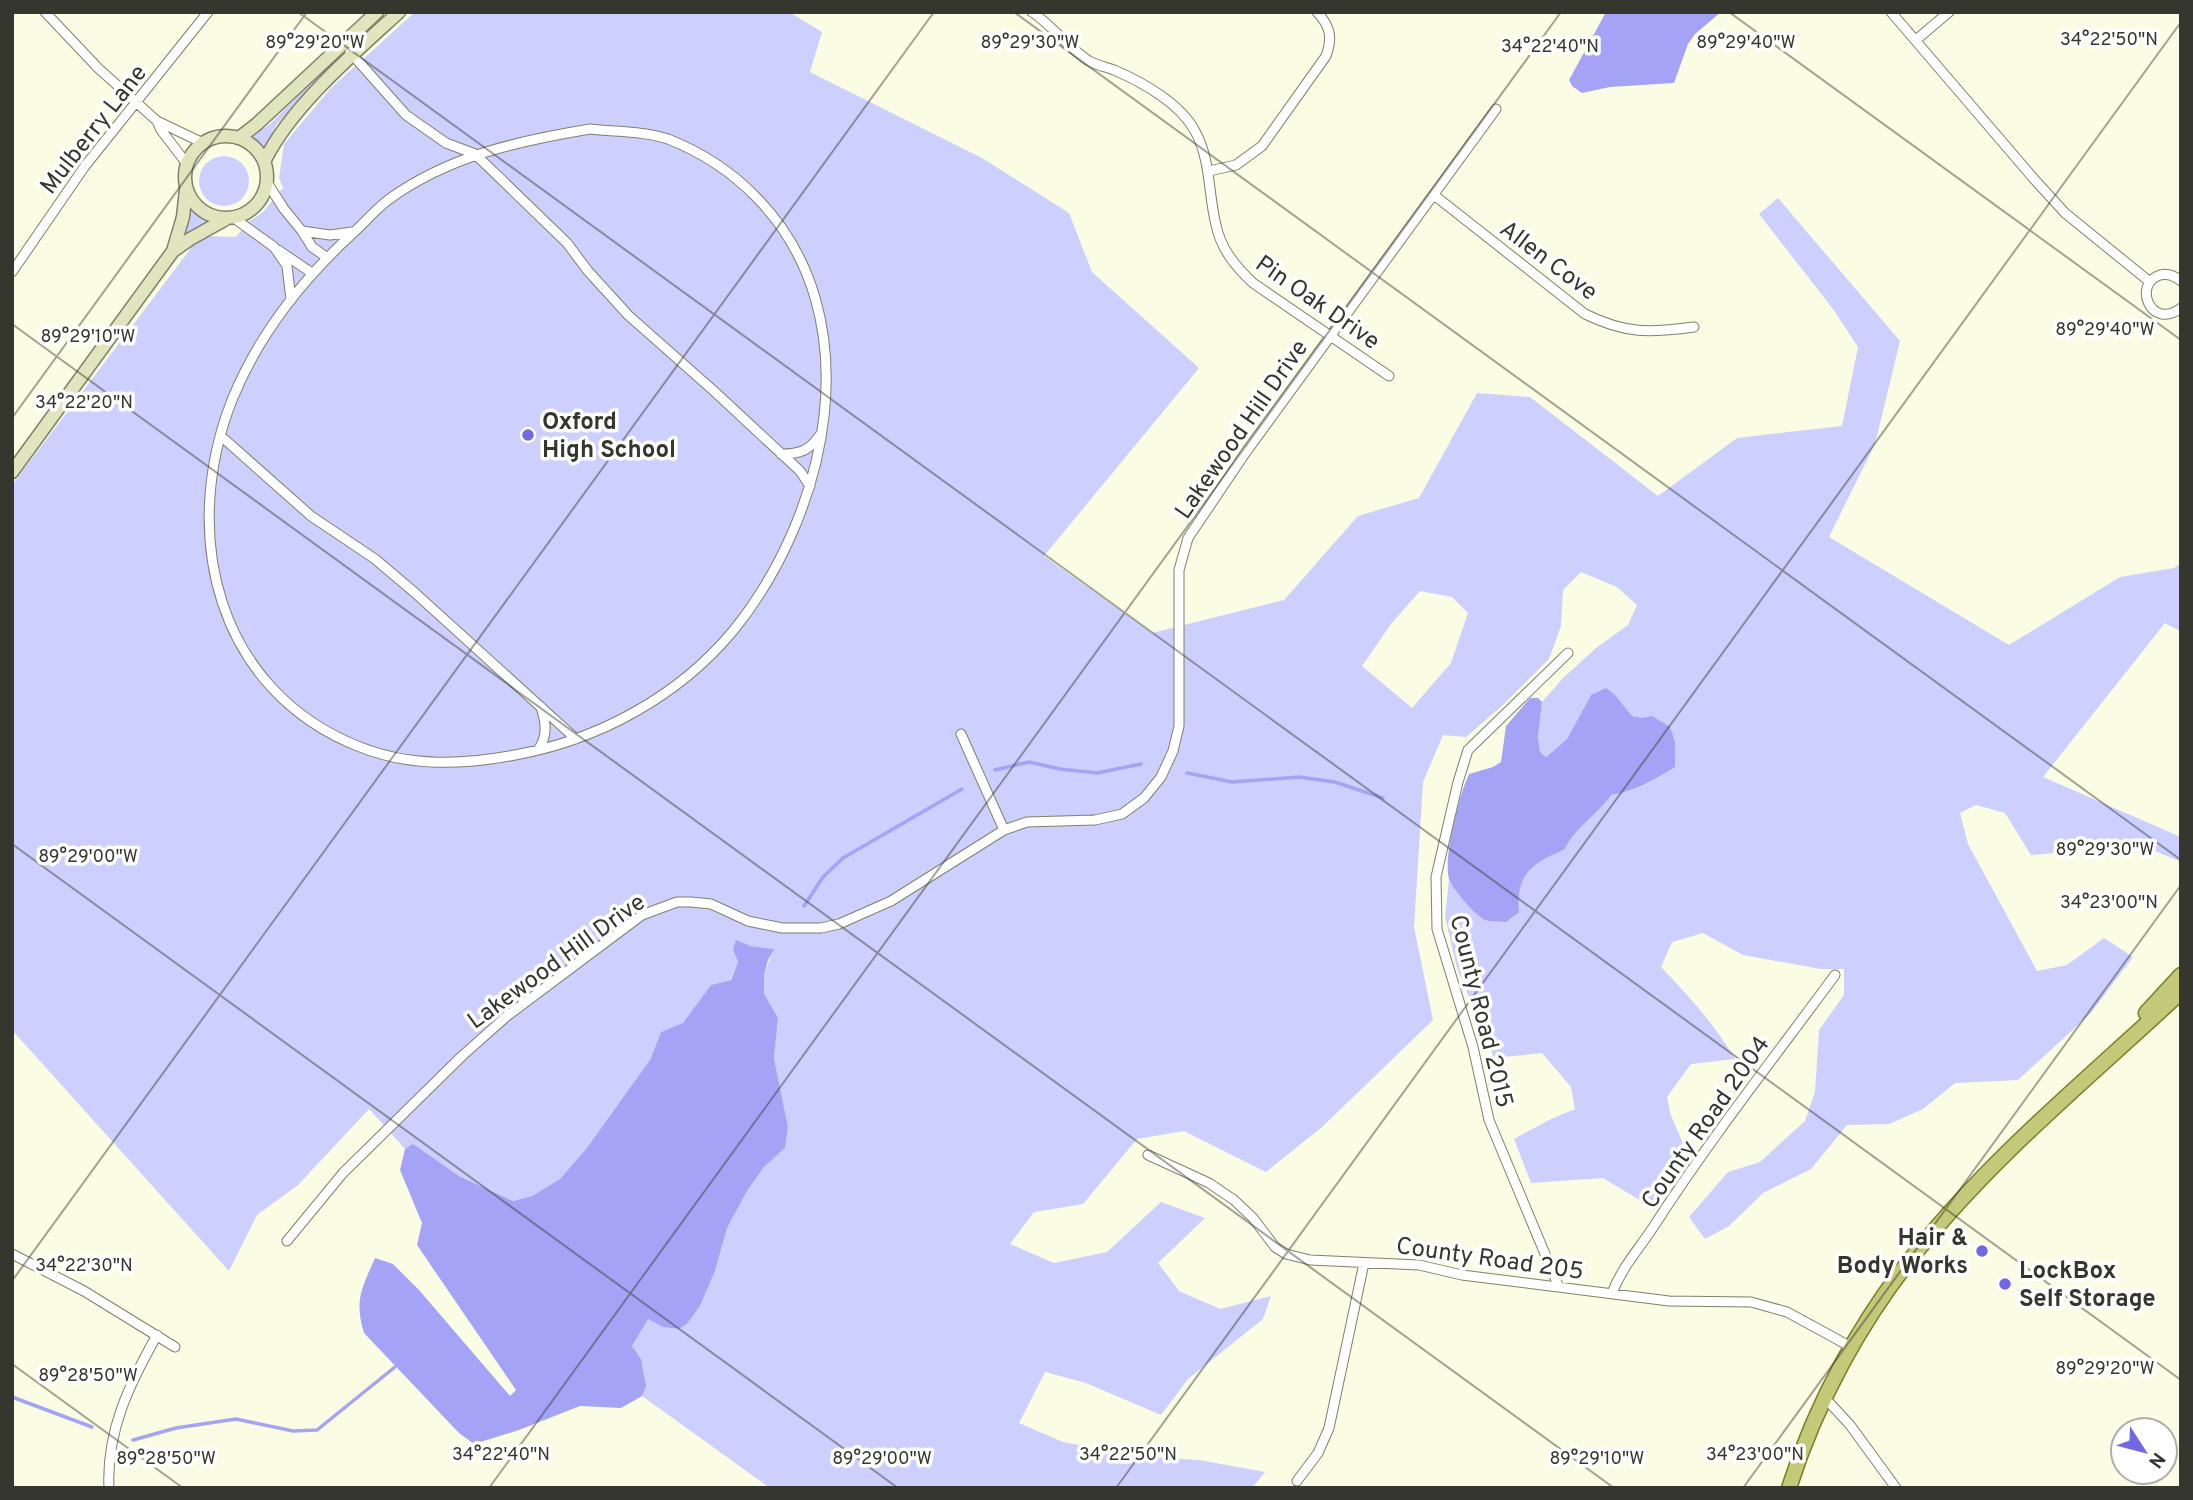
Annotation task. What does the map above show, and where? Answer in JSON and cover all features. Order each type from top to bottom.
[{"type":"main road","points":[[2093,1071],[2181,975]]},
{"type":"main road","points":[[1789,1488],[1825,1398],[1883,1296],[1917,1251],[2020,1140],[2181,992]]},
{"type":"street","points":[[46,12],[98,68],[157,121],[203,143]]},
{"type":"street","name":"Mulberry Lane","points":[[12,272],[86,166],[208,12]]},
{"type":"street","points":[[239,138],[377,12]]},
{"type":"street","points":[[326,257],[312,247],[268,184],[265,160],[274,141],[352,54],[399,12]]},
{"type":"street","name":"Pin Oak Drive","points":[[1032,12],[1064,43],[1091,62],[1153,91],[1177,109],[1195,130],[1209,171],[1216,225],[1225,250],[1236,267],[1253,283],[1389,376]]},
{"type":"street","points":[[1209,171],[1236,165],[1262,146],[1326,56],[1331,43],[1330,32],[1317,12]]},
{"type":"street","points":[[1891,12],[2066,214],[2150,282]]},
{"type":"street","points":[[1916,40],[1949,12]]},
{"type":"street","points":[[343,42],[406,116],[446,143],[475,154],[567,243],[628,315],[781,453],[800,471],[810,486]]},
{"type":"street","name":"Lakewood Hill Drive","points":[[287,1241],[343,1173],[462,1056],[507,1016],[642,915],[669,904],[691,902],[711,904],[748,921],[782,928],[830,926],[865,914],[891,901],[1004,830],[1027,822],[1095,820],[1122,814],[1144,798],[1161,777],[1173,751],[1179,726],[1179,570],[1188,538],[1213,498],[1496,109]]},
{"type":"street","points":[[157,121],[187,164]]},
{"type":"street","points":[[590,129],[665,138],[708,159],[743,183],[772,214],[792,242],[807,274],[819,310],[825,351],[825,405],[818,458],[801,514],[782,559],[757,598],[731,634],[699,666],[664,694],[624,718],[536,751],[485,761],[434,763],[388,757],[358,747],[323,730],[295,711],[266,684],[249,661],[230,625],[217,588],[209,543],[212,484],[222,436],[232,402],[248,366],[312,273],[354,232],[386,202],[449,164],[534,138],[590,129]]},
{"type":"street","points":[[173,251],[184,210],[187,164],[193,152],[203,143],[220,136],[239,138],[250,143],[265,160]]},
{"type":"street","points":[[12,472],[173,251],[190,239],[246,214],[264,196],[268,184]]},
{"type":"street","points":[[186,186],[191,199],[200,210],[212,217],[230,219],[312,273]]},
{"type":"street","name":"Allen Cove","points":[[1434,195],[1585,313],[1599,321],[1609,326],[1640,331],[1694,327]]},
{"type":"street","points":[[302,231],[330,235],[354,232]]},
{"type":"street","points":[[274,247],[287,266],[291,300]]},
{"type":"street","points":[[2181,281],[2167,274],[2154,278],[2147,288],[2147,300],[2154,311],[2168,314],[2181,308]]},
{"type":"street","points":[[781,453],[804,452],[812,447],[821,432]]},
{"type":"street","points":[[222,436],[311,516],[344,536],[391,572],[576,738]]},
{"type":"street","name":"County Road 2015","points":[[1558,1285],[1489,1120],[1473,1047],[1437,929],[1436,877],[1468,750],[1568,653]]},
{"type":"street","points":[[536,751],[543,742],[546,730],[541,705]]},
{"type":"street","points":[[961,734],[1004,830]]},
{"type":"street","name":"County Road 2004","points":[[1612,1293],[1619,1274],[1835,975]]},
{"type":"street","name":"County Road 205","points":[[1148,1155],[1209,1183],[1234,1200],[1253,1218],[1275,1247],[1286,1254],[1310,1260],[1419,1265],[1462,1275],[1669,1301],[1751,1302],[1787,1312],[1853,1348]]},
{"type":"street","points":[[12,1254],[84,1291],[175,1347]]},
{"type":"street","points":[[1297,1481],[1318,1453],[1329,1428],[1364,1263]]},
{"type":"street","points":[[108,1488],[107,1464],[130,1384],[157,1335]]},
{"type":"street","points":[[1825,1398],[1850,1425],[1896,1488]]},
{"type":"shaded area","points":[[415,12],[789,12],[822,32],[810,72],[982,158],[1069,213],[1092,272],[1199,368],[1044,556],[1152,633],[1284,600],[1358,516],[1419,498],[1477,393],[1530,397],[1658,496],[1737,438],[1842,426],[1858,347],[1833,309],[1759,214],[1778,198],[1900,341],[1875,444],[1829,537],[2009,645],[2120,577],[2174,568],[2181,563],[2181,632],[2165,623],[2043,777],[2181,837],[2181,862],[2155,851],[2110,841],[2076,851],[2031,855],[2005,813],[1976,805],[1960,813],[1968,844],[2037,971],[2067,965],[2104,938],[2133,957],[2090,1014],[2018,1080],[1955,1083],[1923,1109],[1889,1124],[1847,1125],[1811,1169],[1763,1193],[1729,1226],[1705,1239],[1689,1217],[1728,1172],[1760,1162],[1805,1121],[1815,1092],[1819,1030],[1844,995],[1844,969],[1821,969],[1743,955],[1703,933],[1672,942],[1661,967],[1701,1011],[1735,1059],[1691,1064],[1667,1097],[1671,1116],[1686,1150],[1651,1207],[1603,1178],[1531,1183],[1514,1139],[1575,1109],[1571,1087],[1542,1053],[1494,1058],[1457,968],[1445,917],[1449,880],[1460,897],[1519,912],[1520,888],[1528,872],[1543,860],[1564,850],[1611,794],[1637,788],[1675,767],[1643,718],[1632,716],[1615,695],[1591,695],[1567,739],[1546,757],[1540,752],[1538,737],[1542,702],[1562,679],[1596,648],[1628,625],[1637,605],[1617,587],[1581,572],[1563,590],[1561,626],[1549,659],[1466,737],[1443,735],[1423,782],[1414,927],[1433,1020],[1322,1127],[1266,1172],[1184,1131],[1137,1139],[1083,1204],[1034,1212],[1010,1244],[1054,1263],[1107,1252],[1161,1202],[1205,1218],[1158,1263],[1179,1291],[1220,1309],[1271,1296],[1263,1319],[1188,1379],[1161,1415],[1086,1383],[1045,1372],[1019,1423],[1063,1442],[1136,1456],[1199,1460],[1265,1472],[1252,1488],[770,1488],[642,1396],[645,1383],[643,1370],[632,1346],[648,1318],[663,1327],[679,1329],[687,1324],[700,1306],[715,1271],[727,1228],[747,1191],[764,1167],[785,1148],[788,1127],[774,1058],[778,1018],[764,995],[764,975],[773,949],[750,946],[733,950],[738,962],[730,980],[711,985],[683,1024],[661,1032],[650,1060],[588,1148],[560,1179],[532,1196],[513,1201],[459,1176],[413,1145],[405,1149],[369,1109],[298,1185],[257,1215],[229,1271],[12,1030],[12,485],[194,244],[207,236],[236,237],[248,222],[262,213],[283,188],[279,178],[284,144],[331,88]],"holes":[[[1420,591],[1452,597],[1468,613],[1451,663],[1412,708],[1362,666],[1391,624]]]},
{"type":"shaded area","points":[[335,58],[337,63],[276,125],[263,153],[248,139],[270,124]]},
{"type":"shaded area","points":[[224,156],[242,163],[249,181],[242,199],[224,206],[206,199],[199,181],[206,163]]},
{"type":"shaded area","points":[[188,198],[197,210],[213,218],[213,221],[192,230],[178,242]]},
{"type":"water","points":[[1606,12],[1721,12],[1695,34],[1688,44],[1674,83],[1610,87],[1582,93],[1572,86],[1569,80]]},
{"type":"water","points":[[1606,688],[1632,716],[1652,716],[1670,727],[1675,742],[1675,767],[1628,791],[1611,795],[1574,835],[1564,850],[1543,860],[1528,872],[1520,888],[1519,912],[1506,922],[1485,920],[1470,908],[1449,879],[1448,856],[1453,826],[1469,774],[1501,762],[1506,726],[1530,698],[1538,698],[1542,702],[1538,737],[1540,752],[1546,757],[1567,739],[1591,695]]},
{"type":"water","points":[[736,940],[750,946],[774,949],[764,975],[764,994],[778,1018],[774,1058],[788,1127],[785,1148],[764,1167],[747,1191],[727,1228],[715,1271],[700,1306],[687,1324],[679,1329],[663,1327],[648,1319],[632,1346],[641,1359],[646,1386],[642,1396],[621,1408],[580,1406],[474,1444],[459,1433],[364,1333],[361,1322],[361,1294],[375,1258],[393,1264],[419,1290],[510,1396],[516,1390],[417,1245],[422,1223],[400,1170],[405,1149],[413,1144],[459,1176],[513,1201],[532,1196],[560,1179],[587,1148],[650,1060],[661,1032],[683,1023],[711,985],[731,980],[738,962],[733,950]]},
{"type":"waterway","points":[[995,770],[1029,762],[1097,773],[1141,764]]},
{"type":"waterway","points":[[1187,773],[1232,782],[1299,777],[1335,782],[1383,798]]},
{"type":"waterway","points":[[804,906],[823,877],[843,858],[962,789]]},
{"type":"waterway","points":[[133,1440],[176,1428],[236,1419],[293,1431],[317,1430],[395,1367]]},
{"type":"waterway","points":[[12,1397],[92,1427]]},
{"type":"place","name":"Oxford High School","points":[[528,435]]},
{"type":"place","name":"Hair & Body Works","points":[[1982,1251]]},
{"type":"place","name":"LockBox Self Storage","points":[[2005,1284]]}]
